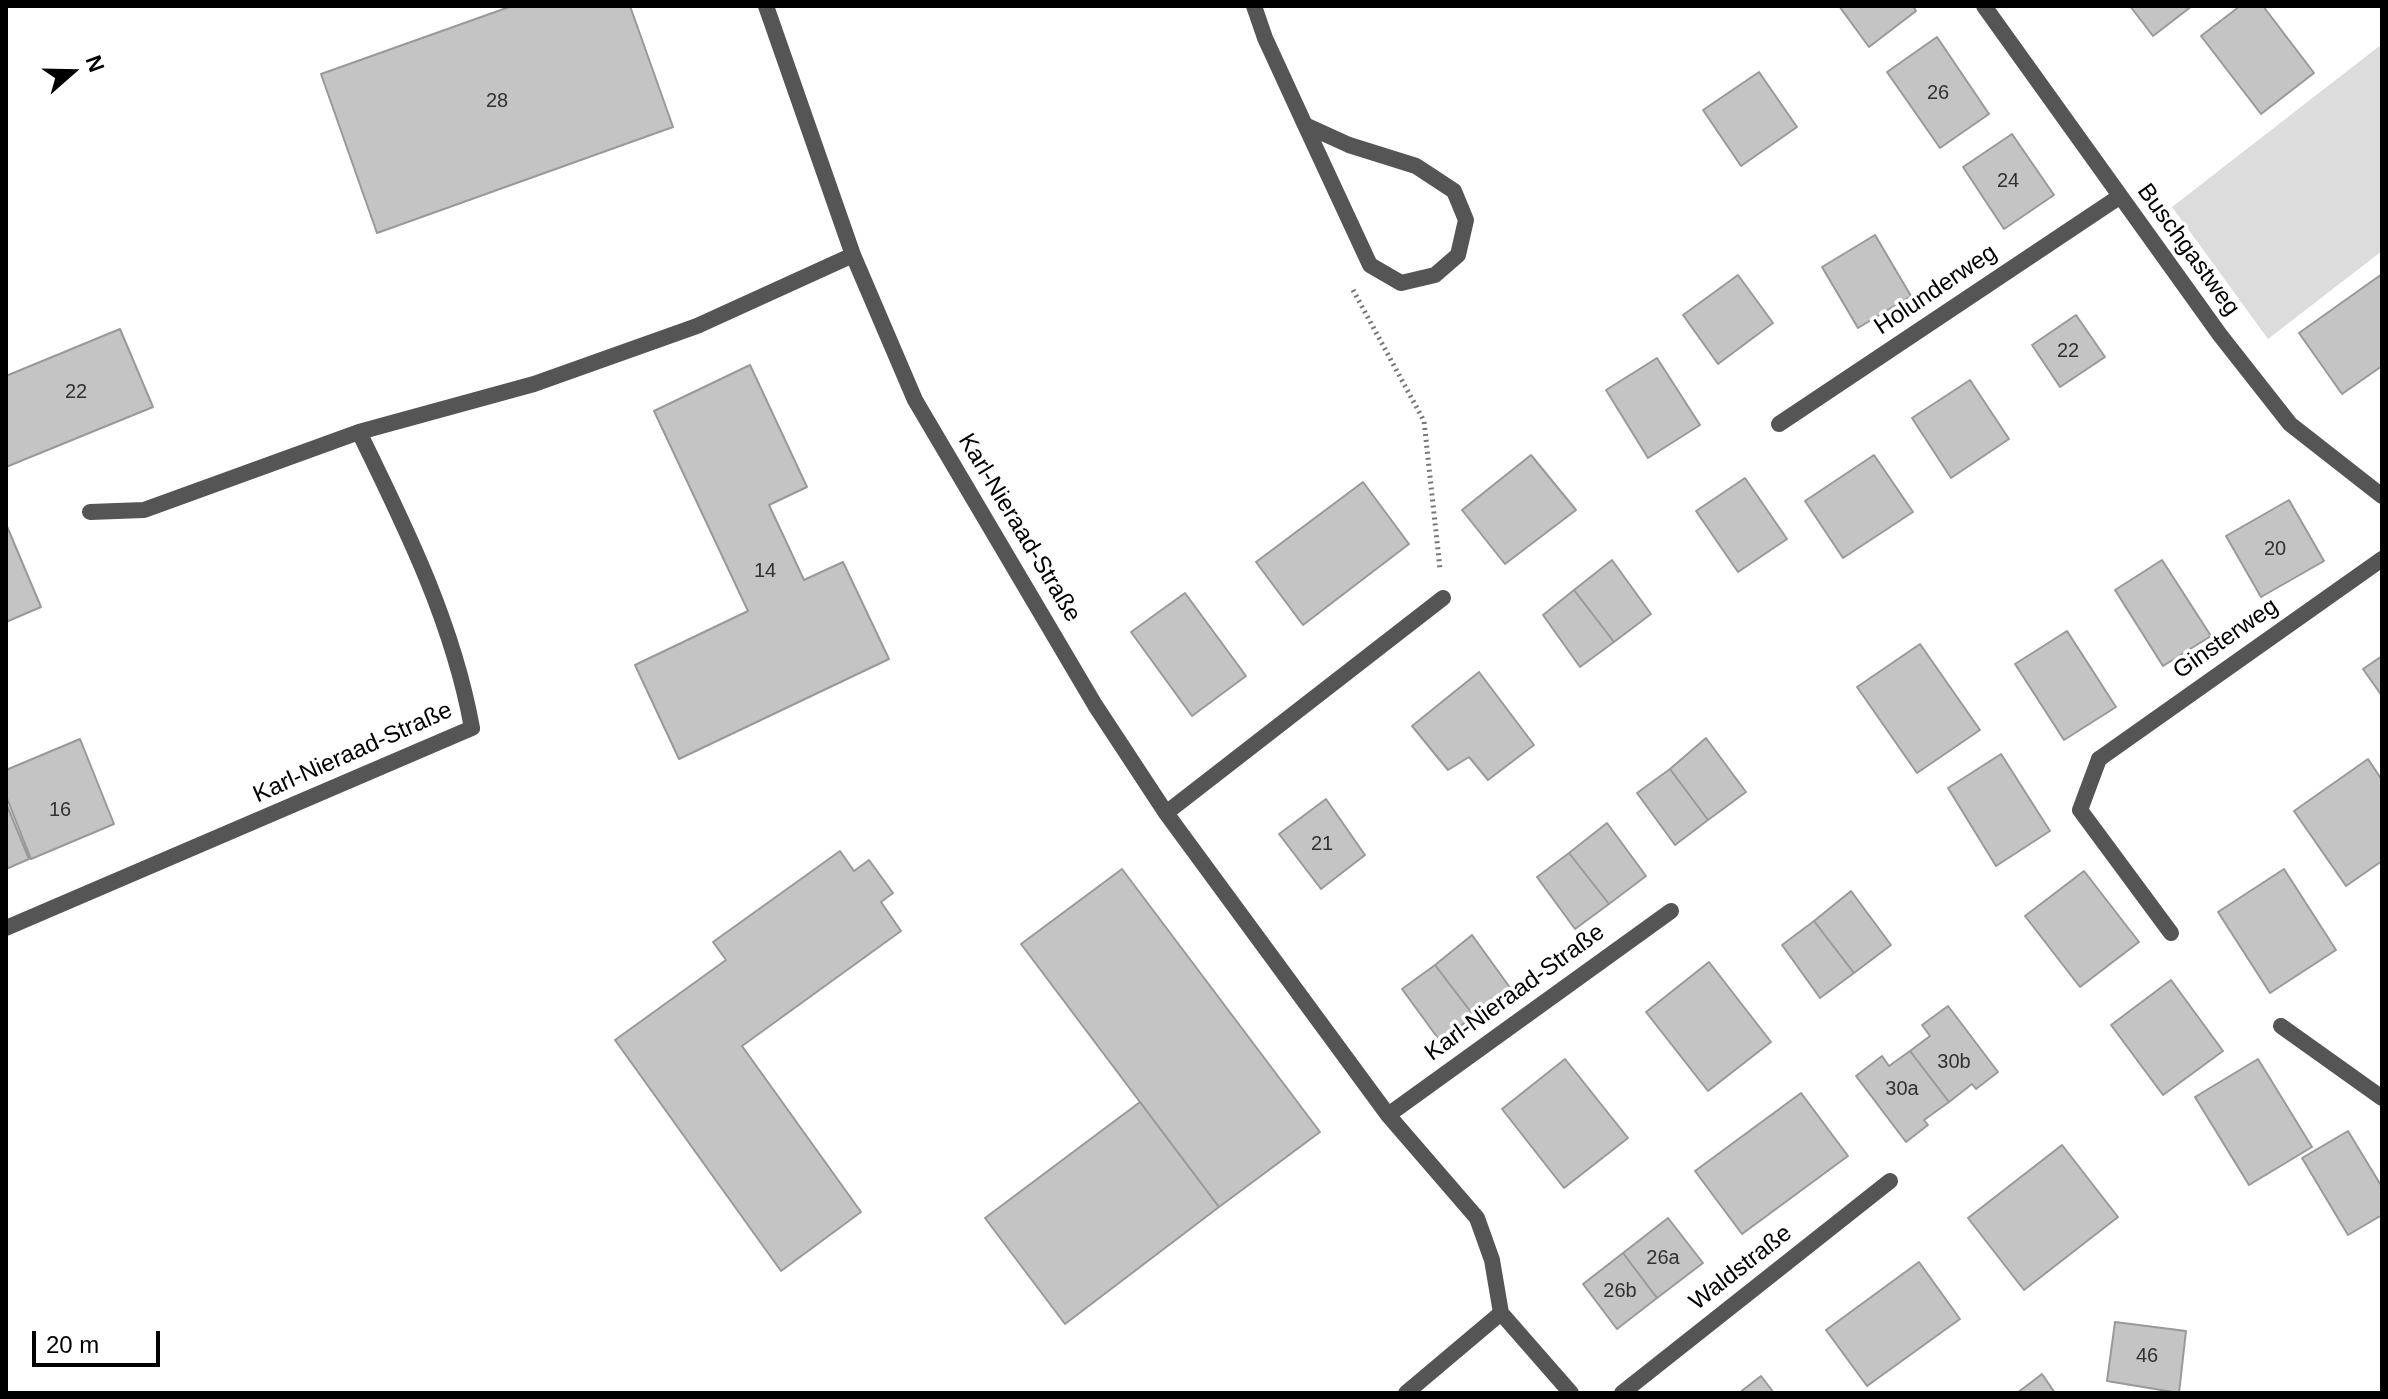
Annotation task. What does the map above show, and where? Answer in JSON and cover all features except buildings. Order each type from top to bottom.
[{"type":"street","name":"Karl-Nieraad-Straße","points":[[766,6],[853,255],[915,400],[1095,705],[1166,813],[1388,1115],[1477,1218],[1492,1260],[1501,1313]]},
{"type":"street","points":[[1254,6],[1265,38],[1305,125],[1370,265],[1401,283],[1435,275],[1458,255],[1466,220],[1454,191],[1416,166],[1349,145],[1305,125]]},
{"type":"street","name":"Buschgastweg","points":[[1984,6],[2220,335],[2290,424],[2382,496]]},
{"type":"street","name":"Holunderweg","points":[[1779,424],[2119,197]]},
{"type":"street","points":[[90,512],[144,510],[359,432],[534,384],[697,326],[853,255]]},
{"type":"street","name":"Karl-Nieraad-Straße","points":[[6,928],[472,728],[453,646],[414,544],[359,432]]},
{"type":"street","name":"Ginsterweg","points":[[2171,933],[2080,810],[2099,759],[2382,559]]},
{"type":"street","points":[[1166,813],[1443,598]]},
{"type":"street","name":"Karl-Nieraad-Straße","points":[[1388,1115],[1671,911]]},
{"type":"street","points":[[2281,1026],[2382,1098]]},
{"type":"street","name":"Waldstraße","points":[[1622,1393],[1890,1181]]},
{"type":"street","points":[[1406,1393],[1501,1313],[1571,1393]]},
{"type":"path","points":[[1370,265],[1351,286],[1424,421],[1443,598]]},
{"type":"shaded area","points":[[2382,44],[2382,251],[2268,339],[2172,207]]}]
